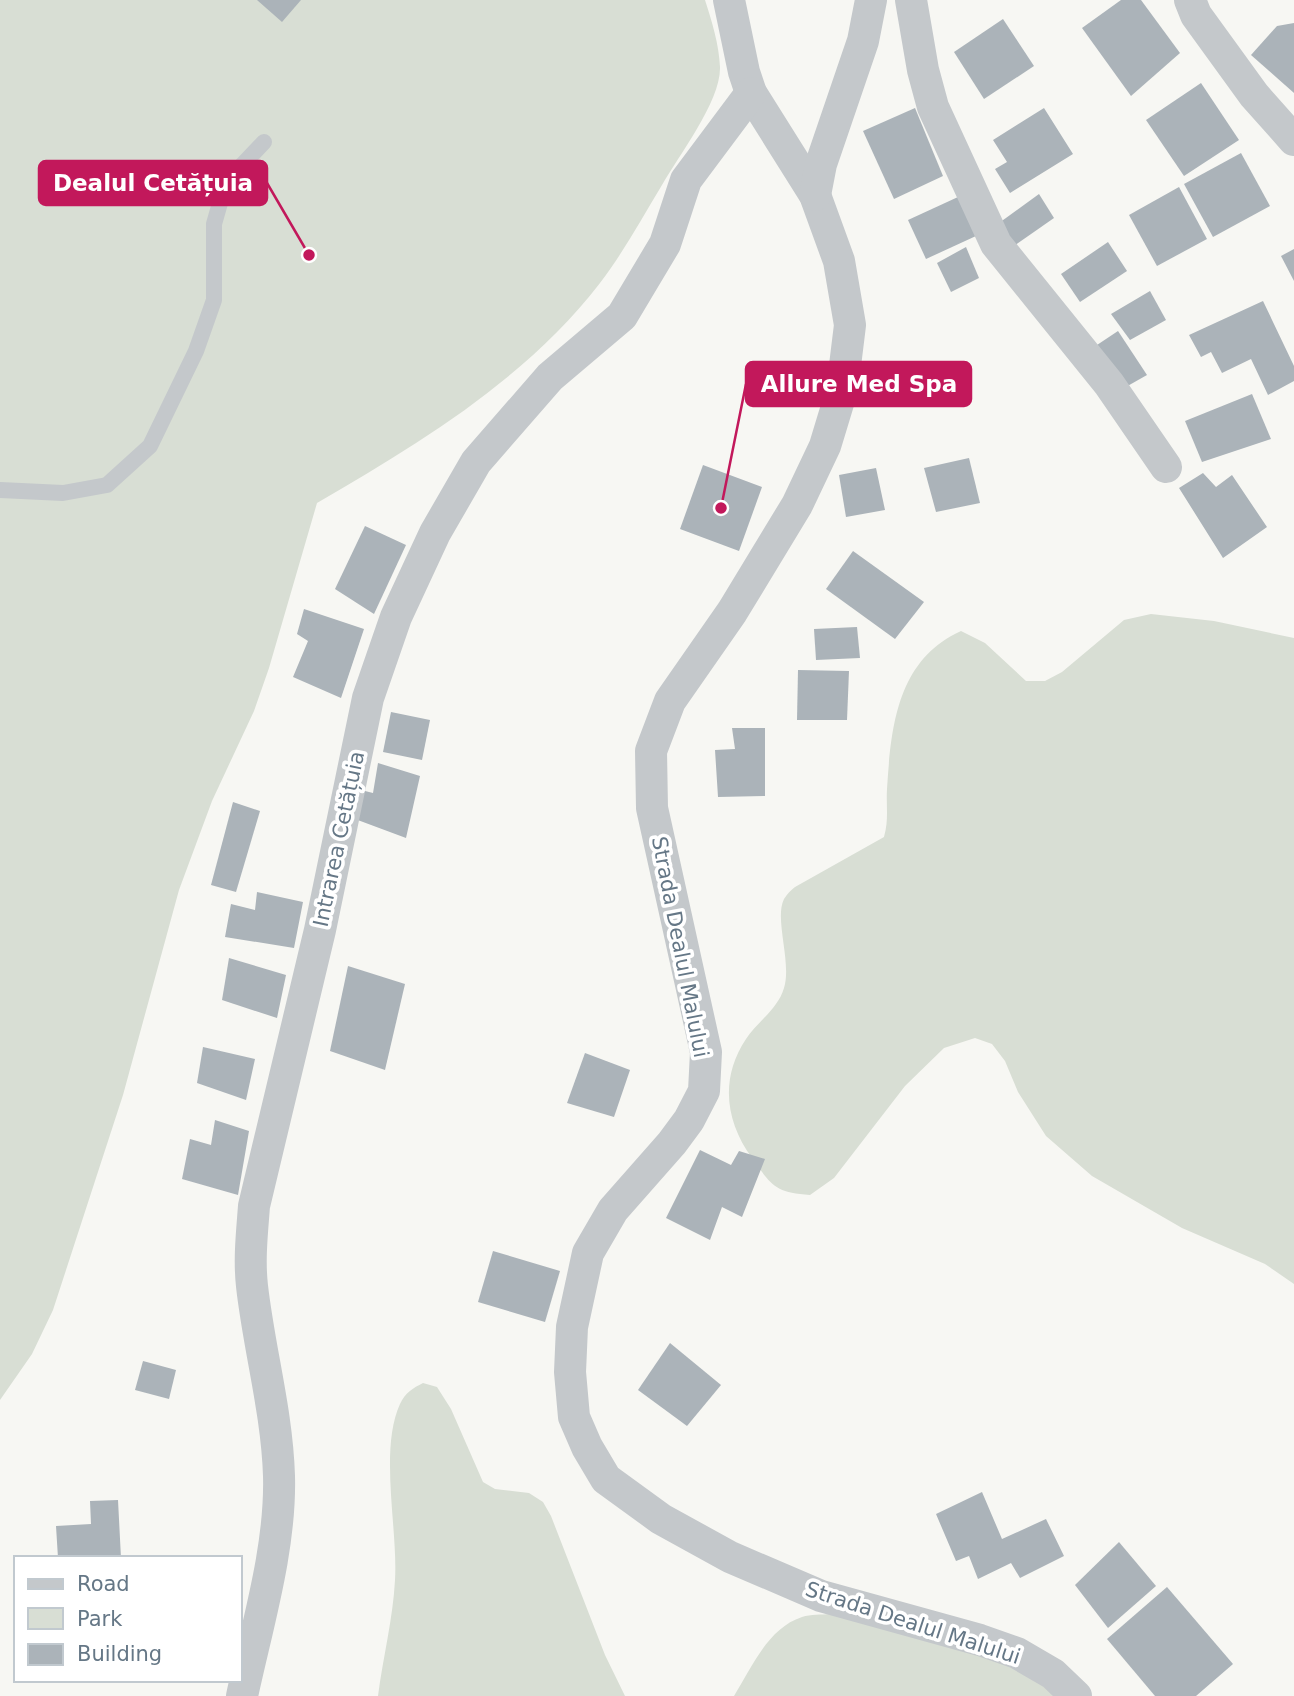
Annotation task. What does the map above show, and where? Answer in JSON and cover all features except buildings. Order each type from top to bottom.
[{"type":"street","points":[[729,0],[751,93],[815,195]]},
{"type":"street","points":[[815,195],[821,164],[863,41],[871,0]]},
{"type":"street","points":[[911,0],[923,70],[933,107],[996,244],[1109,384],[1166,467]]},
{"type":"street","points":[[1190,0],[1196,15],[1254,95],[1294,140]]},
{"type":"street","name":"Intrarea Cetățuia","points":[[243,1696],[275,1539],[279,1478],[276,1432],[252,1285],[250,1248],[254,1206],[320,930],[368,698],[396,617],[435,533],[475,462],[550,377],[622,316],[665,244],[686,180],[751,93]]},
{"type":"street","name":"Strada Dealul Malului","points":[[815,195],[839,261],[850,325],[842,390],[825,446],[797,505],[732,612],[670,701],[651,751],[652,808],[706,1052],[704,1091],[689,1120],[672,1143],[613,1210],[588,1253],[572,1327],[570,1372],[574,1417],[587,1447],[606,1479],[661,1519],[730,1556],[821,1596],[980,1640],[1017,1653],[1054,1674],[1076,1696]]},
{"type":"lane","points":[[0,490],[63,493],[107,485],[150,446],[196,351],[214,300],[214,224],[226,182],[264,142]]},
{"type":"green space","points":[[0,0],[705,0],[717,41],[720,67],[714,96],[698,127],[617,260],[571,318],[505,379],[469,407],[394,457],[317,503],[254,711],[212,801],[179,890],[123,1095],[53,1310],[32,1354],[0,1400]]},
{"type":"green space","points":[[1151,614],[1214,621],[1294,638],[1294,1284],[1265,1264],[1182,1228],[1092,1176],[1046,1136],[1018,1092],[1005,1061],[992,1044],[975,1038],[944,1048],[905,1086],[834,1178],[810,1195],[789,1192],[770,1181],[743,1144],[731,1114],[729,1084],[738,1054],[746,1039],[777,1002],[784,988],[786,966],[781,907],[784,899],[795,887],[884,837],[895,719],[911,677],[923,659],[961,631],[985,643],[1026,681],[1045,681],[1062,672],[1124,620]]},
{"type":"green space","points":[[423,1383],[437,1387],[451,1409],[483,1482],[495,1489],[529,1493],[543,1502],[551,1516],[605,1655],[625,1696],[378,1696],[395,1580],[390,1466],[394,1423],[402,1400]]},
{"type":"green space","points":[[830,1614],[985,1654],[1034,1674],[1062,1696],[734,1696],[754,1661],[780,1630],[802,1617]]},
{"type":"place","name":"Dealul Cetățuia","points":[[309,255]]},
{"type":"place","name":"Allure Med Spa","points":[[721,508]]}]
